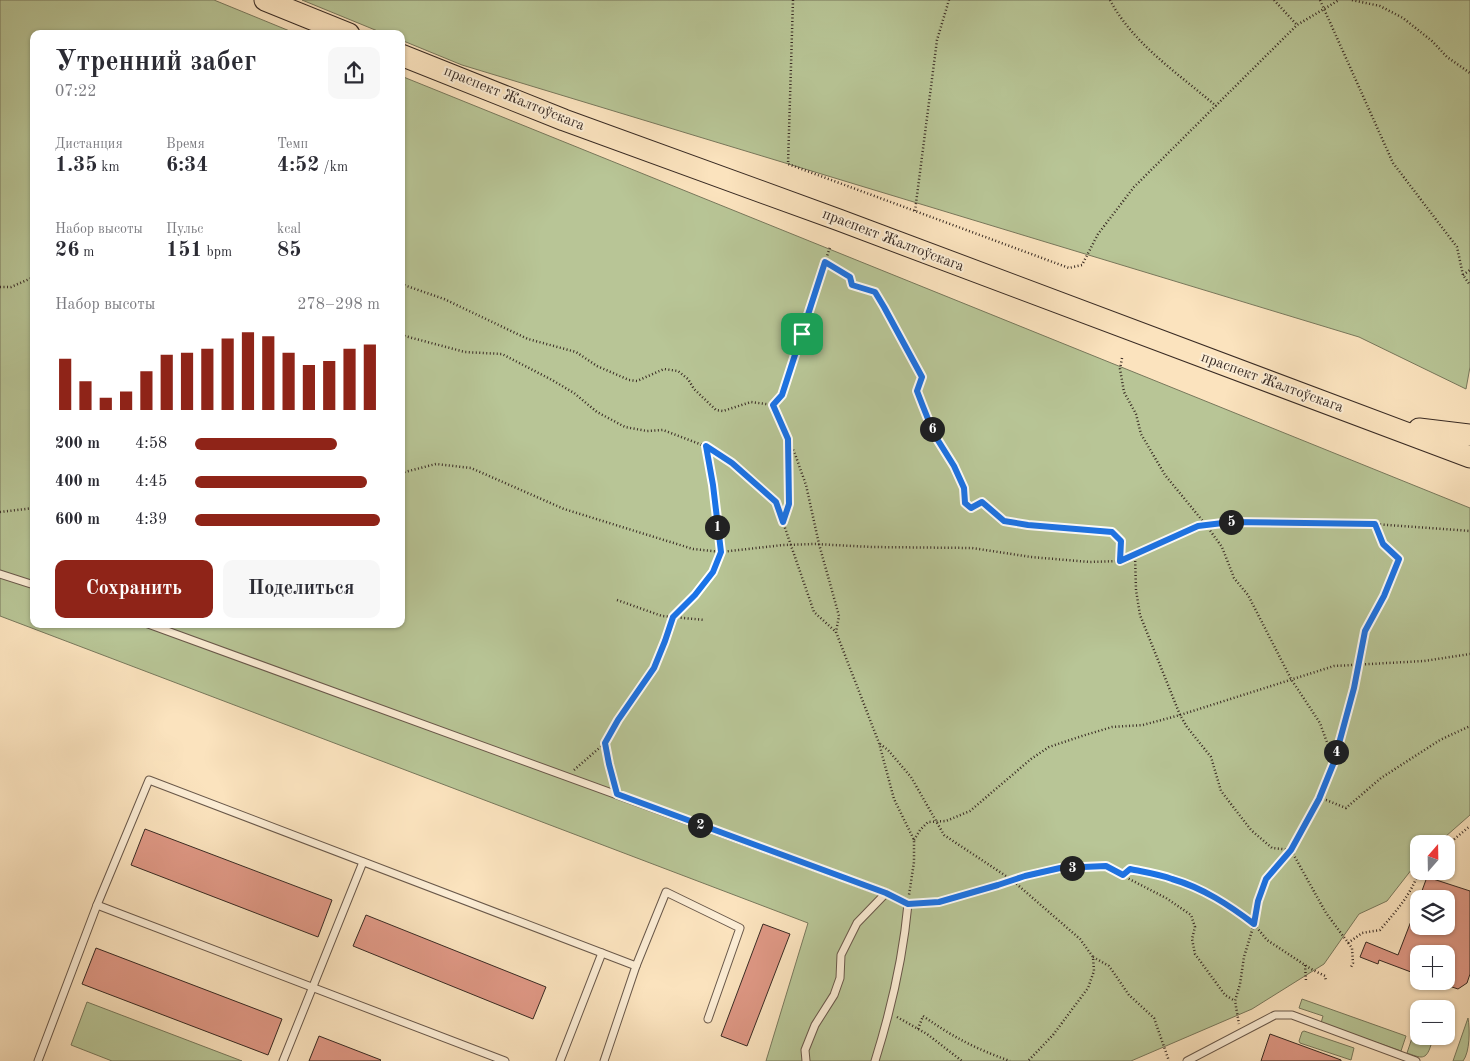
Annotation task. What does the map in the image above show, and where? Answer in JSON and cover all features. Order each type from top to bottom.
[{"type":"main road","points":[[265,0],[339,30]]},
{"type":"main road","name":"праспект Жалтоўскага","points":[[405,57],[564,120],[839,220],[1470,457]]},
{"type":"main road","name":"праспект Жалтоўскага","points":[[1386,425],[1470,435]]},
{"type":"lane","points":[[0,574],[30,584]]},
{"type":"lane","points":[[159,628],[886,893],[908,904],[906,929],[890,1013],[875,1061]]},
{"type":"lane","points":[[38,1061],[97,904],[149,780],[636,966]]},
{"type":"lane","points":[[283,1061],[363,862]]},
{"type":"lane","points":[[604,1061],[636,966],[666,892],[740,928],[708,1019]]},
{"type":"lane","points":[[806,1061],[805,1050],[815,1025],[834,995],[840,978],[841,955],[857,923],[886,893]]},
{"type":"lane","points":[[97,904],[505,1061]]},
{"type":"lane","points":[[560,1061],[602,953]]},
{"type":"lane","points":[[1187,1061],[1275,1015],[1292,1015],[1416,1061]]},
{"type":"path","points":[[793,0],[788,164],[1069,268],[1082,265],[1098,234],[1134,188],[1297,25],[1338,0]]},
{"type":"path","points":[[915,211],[937,40],[950,0]]},
{"type":"path","points":[[1110,0],[1118,16],[1140,41],[1216,106]]},
{"type":"path","points":[[1274,0],[1297,25]]},
{"type":"path","points":[[1320,0],[1393,163],[1457,247],[1463,275],[1470,285]]},
{"type":"path","points":[[1352,0],[1380,6],[1402,18],[1432,41],[1447,57],[1470,72]]},
{"type":"path","points":[[773,405],[782,395],[830,247]]},
{"type":"path","points":[[825,262],[850,277],[852,285],[875,292],[884,307],[922,377],[917,391],[934,434],[954,466],[964,488],[965,503],[971,508],[982,502],[1004,521],[1028,525],[1112,532],[1121,541],[1120,561]]},
{"type":"path","points":[[1463,275],[1470,270]]},
{"type":"path","points":[[0,287],[11,287],[30,279]]},
{"type":"path","points":[[405,285],[444,299],[528,340],[576,352],[597,366],[628,380],[637,381],[664,369],[678,372],[688,379],[694,389],[716,410],[723,412],[751,402],[773,405]]},
{"type":"path","points":[[405,336],[465,352],[502,354],[526,365],[574,393],[597,412],[625,427],[647,431],[663,430],[706,446],[732,463],[776,502],[814,612],[836,632],[879,743],[894,799],[914,840],[914,862],[908,904],[939,902],[1025,876],[1060,868],[1106,866],[1166,898],[1191,915],[1195,927],[1192,939],[1195,954],[1225,995],[1235,1001]]},
{"type":"path","points":[[1122,358],[1120,369],[1124,392],[1136,414],[1141,434],[1165,475],[1222,547],[1234,578],[1248,595],[1291,679],[1320,723],[1334,762]]},
{"type":"path","points":[[773,405],[806,485],[819,544],[839,616],[836,632]]},
{"type":"path","points":[[783,522],[789,504],[788,439]]},
{"type":"path","points":[[567,776],[605,743],[618,720],[654,668],[673,617],[695,595],[713,572],[721,552],[706,446]]},
{"type":"path","points":[[405,472],[436,464],[471,468],[564,509],[693,549],[721,552],[790,544],[972,548],[1031,557],[1090,562],[1120,561],[1198,526],[1231,522],[1375,524],[1470,531]]},
{"type":"path","points":[[0,512],[30,508]]},
{"type":"path","points":[[1240,1034],[1235,1001],[1258,901],[1266,879],[1291,850],[1319,799],[1334,762],[1359,664],[1365,631],[1384,596],[1399,559],[1383,544],[1375,524]]},
{"type":"path","points":[[1135,554],[1136,590],[1140,615],[1180,715],[1211,757],[1221,790],[1251,830],[1272,848],[1291,850]]},
{"type":"path","points":[[617,600],[662,616],[705,620]]},
{"type":"path","points":[[914,840],[928,822],[946,821],[970,811],[989,797],[1031,759],[1048,748],[1112,726],[1143,724],[1180,715],[1334,666],[1424,661],[1470,654]]},
{"type":"path","points":[[1319,799],[1346,808],[1381,778],[1440,740],[1470,726]]},
{"type":"path","points":[[605,743],[617,794]]},
{"type":"path","points":[[879,743],[888,750],[911,777],[944,835],[1012,880],[1080,940],[1093,957],[1109,966],[1129,996],[1154,1018],[1169,1061]]},
{"type":"path","points":[[1455,838],[1470,826]]},
{"type":"path","points":[[1291,850],[1326,913],[1352,948],[1353,963],[1351,967]]},
{"type":"path","points":[[1123,875],[1130,869],[1172,879],[1224,902],[1254,924],[1267,940],[1325,976],[1326,981]]},
{"type":"path","points":[[1348,943],[1362,933],[1380,930],[1401,905],[1416,880]]},
{"type":"path","points":[[1028,1061],[1053,1035],[1088,988],[1094,971],[1093,957]]},
{"type":"path","points":[[1305,965],[1306,981]]},
{"type":"path","points":[[890,1013],[927,1034],[962,1061]]},
{"type":"path","points":[[918,1029],[923,1016],[951,1036],[976,1049],[1010,1061]]},
{"type":"green space","points":[[0,0],[214,0],[287,30],[30,30],[30,627],[0,616]]},
{"type":"green space","points":[[302,0],[1470,0],[1470,367],[1466,389],[1359,337],[462,65],[405,42],[405,30],[375,30]]},
{"type":"green space","points":[[405,78],[1470,508],[1470,815],[1447,835],[1410,835],[1410,872],[1387,901],[1359,914],[1324,964],[1252,1009],[1131,1061],[766,1061],[808,923],[32,628],[405,628]]},
{"type":"green space","points":[[1302,999],[1406,1036],[1401,1051],[1321,1023],[1323,1016],[1299,1008]]},
{"type":"green space","points":[[87,1002],[242,1061],[112,1061],[71,1045]]},
{"type":"green space","points":[[1468,1018],[1469,1040],[1467,1052],[1463,1061],[1453,1061]]},
{"type":"green space","points":[[1304,1031],[1354,1048],[1351,1060],[1300,1043],[1302,1032]]},
{"type":"green space","points":[[1410,1044],[1431,1045],[1427,1054],[1422,1057],[1407,1053]]},
{"type":"building","points":[[145,829],[332,900],[318,937],[131,865]]},
{"type":"building","points":[[1426,880],[1436,880],[1470,891],[1470,974],[1467,983],[1458,989],[1455,988],[1455,945],[1410,945],[1410,972],[1379,960],[1378,964],[1360,957],[1366,942],[1398,955],[1410,924],[1410,935],[1455,935],[1455,890],[1422,890]]},
{"type":"building","points":[[366,915],[546,987],[533,1019],[353,946]]},
{"type":"building","points":[[763,924],[790,934],[747,1046],[721,1036]]},
{"type":"building","points":[[96,948],[282,1019],[268,1055],[82,984]]},
{"type":"building","points":[[1270,1034],[1341,1060],[1341,1061],[1261,1061]]},
{"type":"building","points":[[319,1036],[381,1060],[309,1061]]},
{"type":"route","points":[[825,262],[850,277],[852,285],[875,292],[922,377],[917,391],[934,434],[954,466],[964,488],[965,503],[971,508],[982,502],[1004,521],[1028,525],[1112,532],[1121,541],[1120,561],[1198,526],[1231,522],[1375,524],[1383,544],[1399,559],[1384,596],[1374,611],[1365,631],[1354,688],[1334,762],[1308,822],[1291,850],[1266,879],[1258,901],[1254,924],[1224,902],[1172,879],[1130,869],[1123,875],[1106,866],[1060,868],[1025,876],[939,902],[908,904],[886,893],[617,794],[605,743],[618,720],[654,668],[673,617],[695,595],[713,572],[721,552],[706,446],[732,463],[776,502],[783,522],[789,504],[788,439],[773,405],[782,395],[802,334],[825,262]]}]
